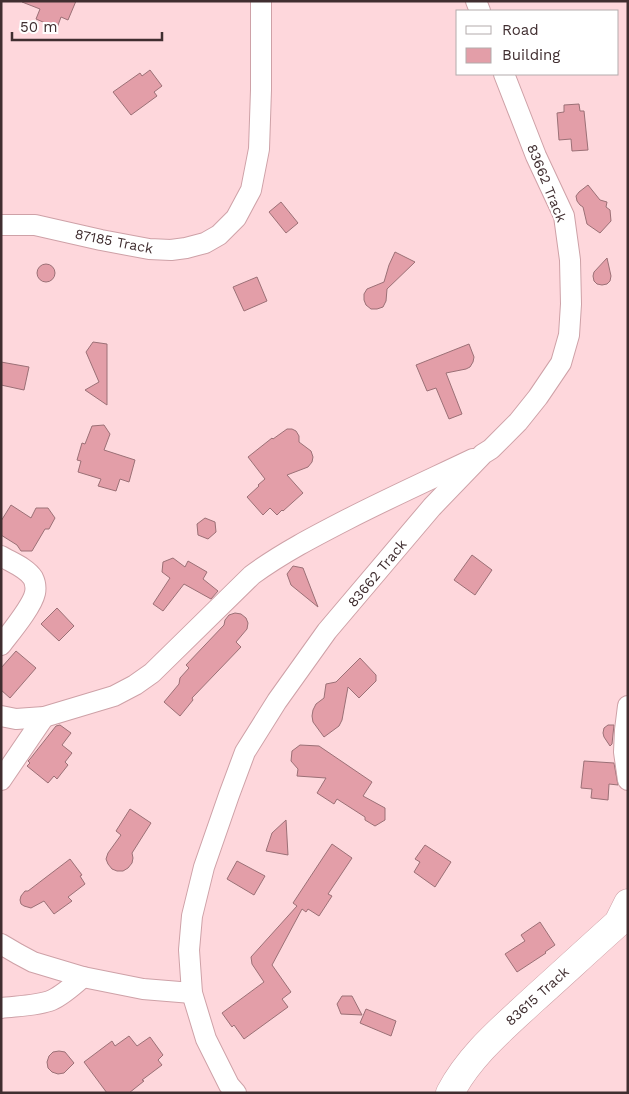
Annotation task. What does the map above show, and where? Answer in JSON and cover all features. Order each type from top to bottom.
[{"type":"street","name":"87185 Track","points":[[1,225],[35,225],[149,249],[171,250],[186,248],[219,235],[236,218],[251,190],[259,149],[262,1]]},
{"type":"street","name":"83662 Track","points":[[236,1093],[229,1084],[206,1039],[192,994],[189,950],[192,916],[204,867],[245,752],[277,701],[327,632],[432,507],[518,422],[538,397],[561,363],[569,335],[571,304],[570,260],[564,216],[536,156],[504,75]]},
{"type":"street","points":[[1,716],[16,719],[44,716],[114,696],[135,686],[152,673],[252,575],[270,562],[342,522],[484,454]]},
{"type":"street","points":[[1,556],[27,571],[33,578],[35,593],[30,604],[1,645]]},
{"type":"street","points":[[628,706],[624,730],[624,752],[628,780]]},
{"type":"street","points":[[1,780],[44,716]]},
{"type":"street","name":"83615 Track","points":[[450,1093],[477,1053],[625,917]]},
{"type":"street","points":[[1,944],[34,962],[84,977],[142,989],[192,994]]},
{"type":"street","points":[[1,1008],[51,1000],[68,990],[84,977]]},
{"type":"building","points":[[22,1],[76,1],[68,20],[61,17],[57,28],[36,19],[40,9]]},
{"type":"building","points":[[150,70],[162,86],[154,92],[157,96],[131,115],[113,92],[140,73],[142,76]]},
{"type":"building","points":[[579,104],[580,111],[584,111],[588,150],[572,151],[571,139],[559,140],[557,113],[564,112],[564,105]]},
{"type":"building","points":[[588,185],[600,200],[607,202],[606,207],[610,210],[611,221],[600,233],[587,224],[583,207],[577,201],[576,196]]},
{"type":"building","points":[[281,202],[298,223],[286,233],[269,212]]},
{"type":"building","points":[[395,252],[415,262],[387,289],[386,301],[383,307],[371,309],[366,305],[364,294],[367,289],[384,282]]},
{"type":"building","points":[[607,258],[611,276],[610,281],[607,284],[597,284],[594,281],[594,272]]},
{"type":"building","points":[[46,264],[52,267],[55,273],[52,279],[46,282],[40,279],[37,273],[40,267]]},
{"type":"building","points":[[257,277],[267,301],[244,311],[233,287]]},
{"type":"building","points":[[93,342],[107,344],[107,405],[85,390],[99,382],[86,352]]},
{"type":"building","points":[[469,344],[474,357],[470,367],[446,373],[462,414],[449,419],[436,388],[427,391],[416,365]]},
{"type":"building","points":[[1,362],[29,367],[24,390],[1,385]]},
{"type":"building","points":[[104,425],[110,434],[104,450],[135,460],[129,482],[120,479],[116,491],[98,486],[101,479],[78,472],[81,461],[77,460],[82,443],[85,444],[92,426]]},
{"type":"building","points":[[287,429],[296,431],[299,436],[299,442],[311,451],[312,462],[308,467],[287,475],[303,493],[277,515],[270,508],[263,515],[247,497],[265,479],[248,457]]},
{"type":"building","points":[[11,505],[31,518],[36,508],[48,508],[55,518],[49,529],[45,529],[32,551],[21,551],[17,545],[1,535],[1,521]]},
{"type":"building","points":[[205,518],[215,522],[216,532],[208,539],[198,535],[197,524]]},
{"type":"building","points":[[472,555],[492,570],[475,595],[454,580]]},
{"type":"building","points":[[173,558],[185,567],[188,561],[207,572],[203,579],[218,591],[211,599],[184,584],[163,611],[153,604],[170,578],[162,572],[163,562]]},
{"type":"building","points":[[293,566],[303,568],[318,607],[291,585],[287,574]]},
{"type":"building","points":[[57,608],[74,626],[59,641],[41,624]]},
{"type":"building","points":[[241,614],[248,623],[247,629],[236,642],[241,647],[192,698],[193,700],[180,716],[164,702],[189,668],[186,665],[224,625],[229,615]]},
{"type":"building","points":[[16,651],[36,668],[10,698],[1,690],[1,668]]},
{"type":"building","points":[[360,658],[376,675],[376,681],[359,698],[348,687],[342,720],[339,726],[324,737],[313,722],[313,710],[316,704],[324,698],[326,684],[336,682]]},
{"type":"building","points":[[60,725],[71,733],[62,745],[72,753],[65,762],[68,765],[57,779],[54,776],[48,783],[27,766],[30,763],[28,761],[56,726]]},
{"type":"building","points":[[608,725],[614,725],[612,744],[610,746],[603,733],[604,728]]},
{"type":"building","points":[[300,745],[319,746],[372,782],[363,796],[385,808],[385,820],[375,826],[365,820],[365,817],[337,799],[334,804],[317,793],[326,778],[297,776],[298,769],[291,761],[292,751]]},
{"type":"building","points":[[584,761],[614,763],[618,785],[609,784],[608,800],[591,798],[592,789],[581,788]]},
{"type":"building","points":[[130,809],[151,823],[132,853],[132,863],[123,871],[117,871],[112,869],[106,859],[121,835],[116,831]]},
{"type":"building","points":[[286,820],[288,855],[266,851],[272,833]]},
{"type":"building","points":[[332,844],[352,858],[328,894],[332,896],[319,916],[308,909],[306,912],[302,909],[272,965],[291,992],[282,999],[288,1007],[244,1039],[222,1013],[264,982],[252,964],[251,957],[297,906],[293,903]]},
{"type":"building","points":[[425,845],[451,862],[435,887],[414,872],[420,862],[415,859]]},
{"type":"building","points":[[70,859],[82,875],[80,876],[85,884],[68,897],[72,901],[54,914],[44,901],[31,908],[21,904],[21,896],[25,891],[28,891]]},
{"type":"building","points":[[237,861],[265,876],[254,895],[227,879]]},
{"type":"building","points":[[540,922],[555,945],[517,972],[505,954],[525,941],[521,935]]},
{"type":"building","points":[[342,996],[352,996],[362,1015],[341,1014],[337,1004]]},
{"type":"building","points":[[366,1009],[396,1021],[391,1036],[360,1023]]},
{"type":"building","points":[[129,1036],[137,1046],[150,1037],[163,1055],[158,1060],[162,1065],[142,1080],[144,1081],[129,1093],[107,1093],[84,1062],[112,1041],[115,1046]]},
{"type":"building","points":[[53,1052],[65,1052],[74,1063],[64,1073],[58,1074],[48,1068],[47,1062]]}]
